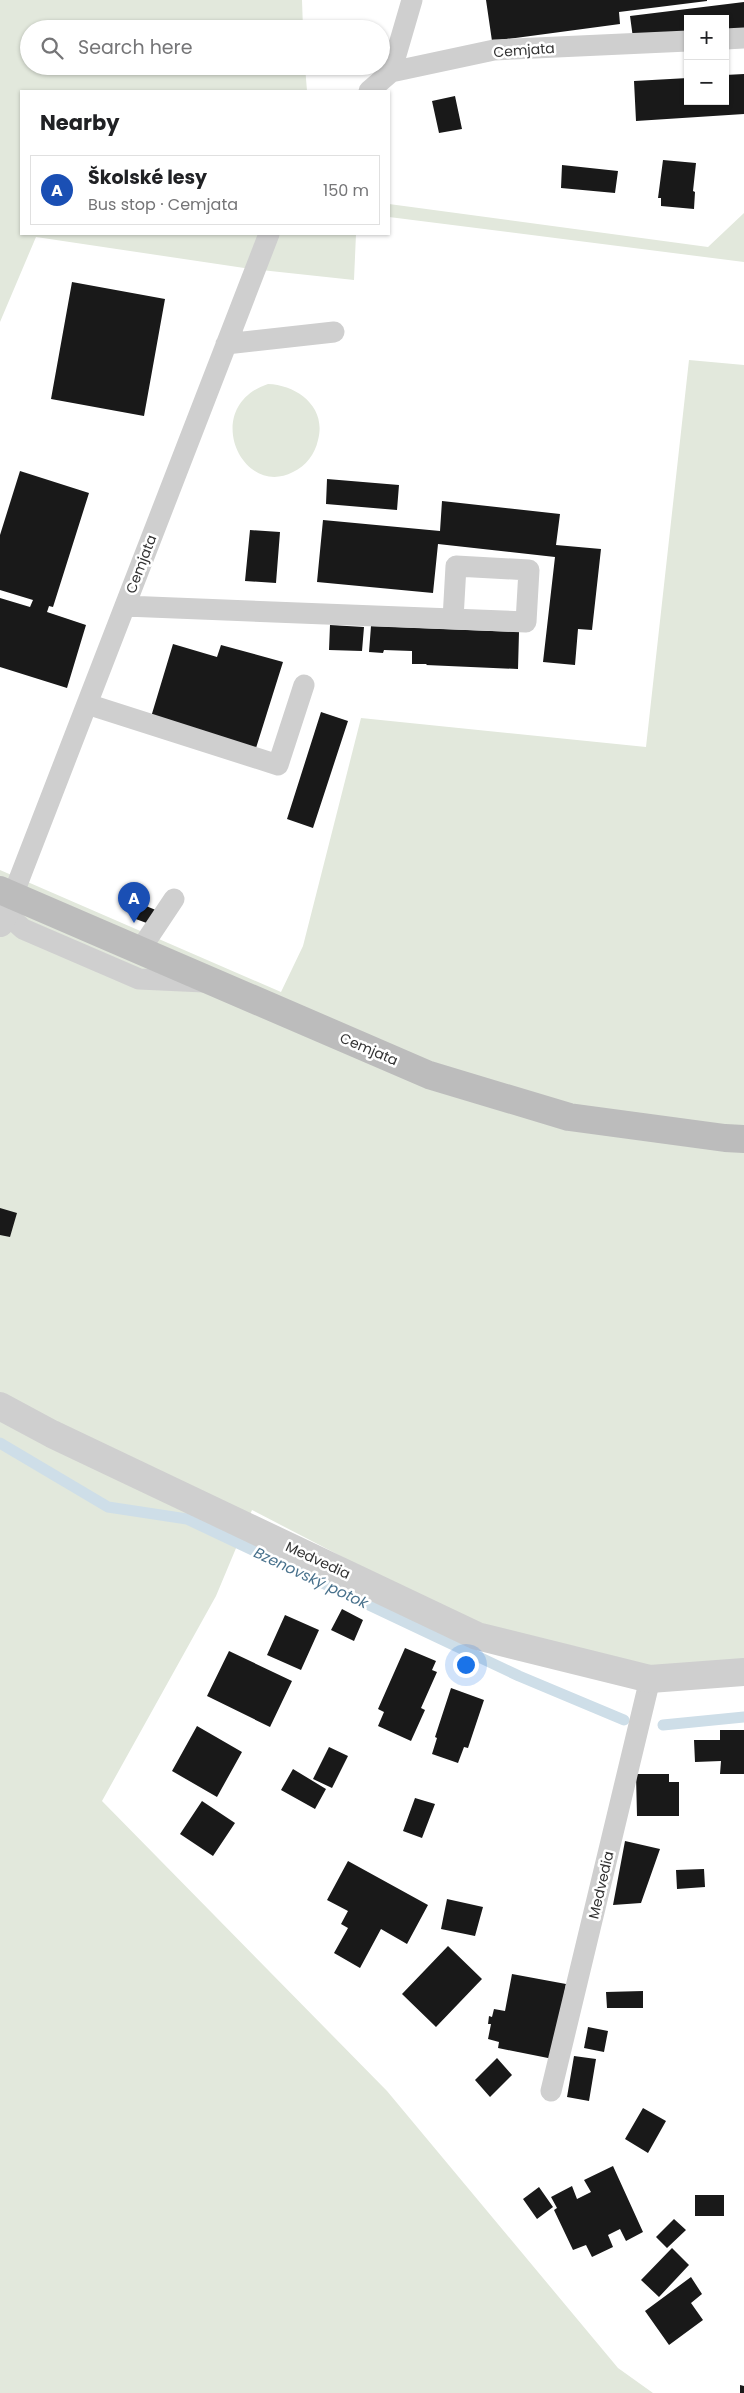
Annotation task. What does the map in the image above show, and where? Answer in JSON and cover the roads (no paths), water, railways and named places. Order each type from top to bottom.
[{"type":"main road","name":"Cemjata","points":[[4,906],[140,950],[429,1075],[560,1114],[725,1138],[744,1139]]},
{"type":"street","name":"Medvedia","points":[[0,1406],[52,1434],[477,1636],[650,1679],[744,1672]]},
{"type":"lane","points":[[391,72],[412,0]]},
{"type":"lane","points":[[729,39],[744,38]]},
{"type":"lane","name":"Cemjata","points":[[391,72],[494,50],[684,41]]},
{"type":"lane","name":"Cemjata","points":[[370,90],[388,75]]},
{"type":"lane","name":"Cemjata","points":[[4,906],[87,704],[269,235]]},
{"type":"lane","points":[[226,344],[334,332]]},
{"type":"lane","points":[[125,606],[453,619]]},
{"type":"lane","points":[[87,704],[278,765],[304,685]]},
{"type":"lane","points":[[140,950],[174,899]]},
{"type":"lane","points":[[4,906],[23,929],[139,979],[216,982]]},
{"type":"lane","name":"Medvedia","points":[[551,2091],[650,1679]]},
{"type":"waterway","name":"Bzenovský potok","points":[[0,1443],[108,1507],[187,1519],[519,1676],[624,1720]]},
{"type":"waterway","name":"Bzenovský potok","points":[[663,1725],[744,1717]]},
{"type":"place","name":"Školské lesy","points":[[134,923]]}]
